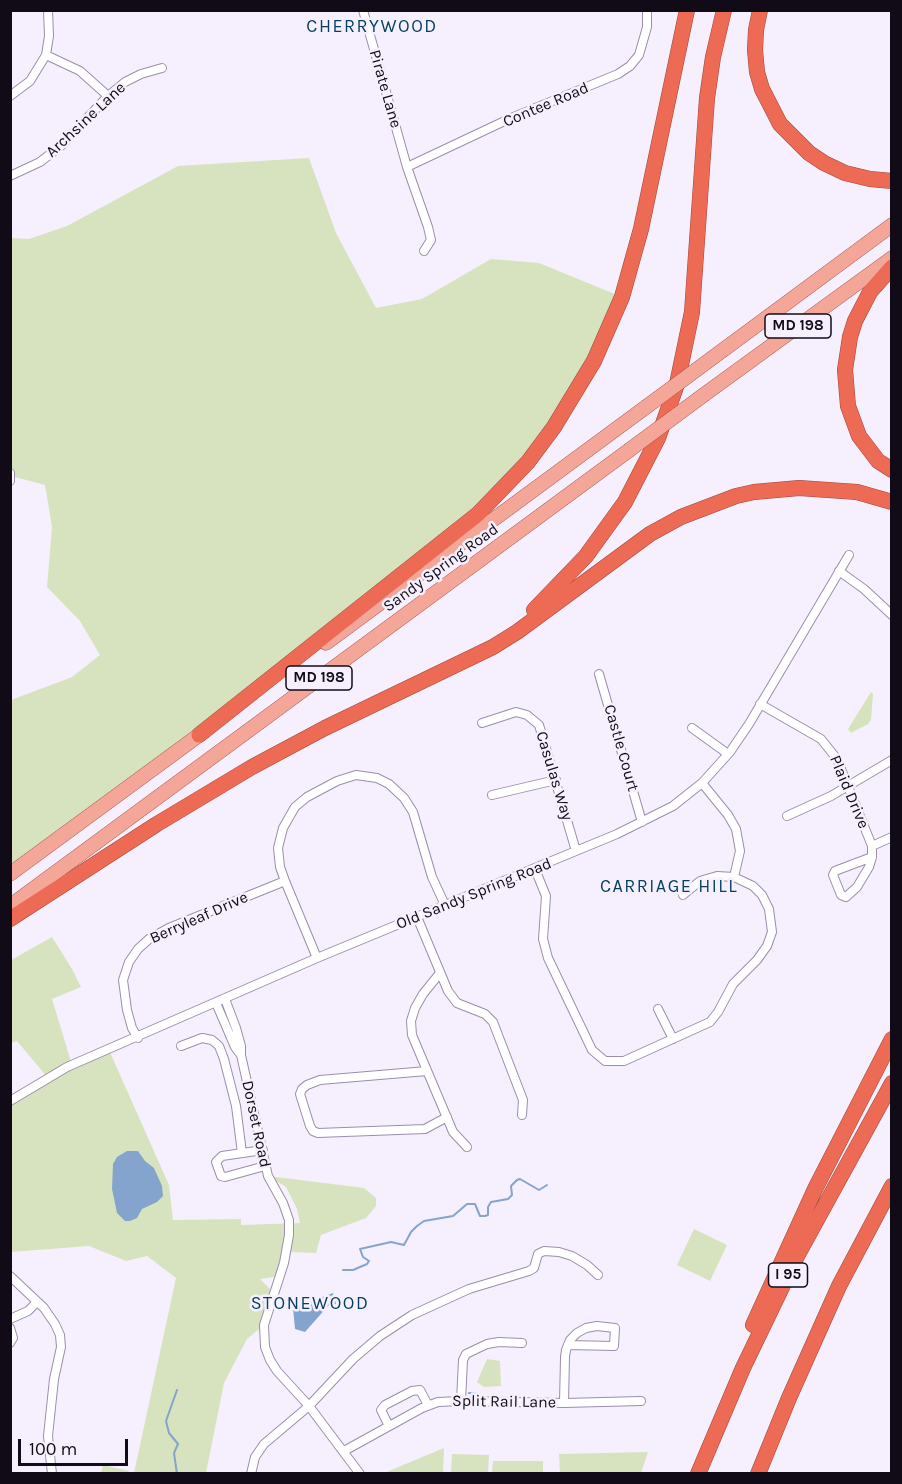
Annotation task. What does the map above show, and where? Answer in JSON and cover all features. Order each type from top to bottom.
[{"type":"highway","points":[[199,735],[478,514],[528,462],[554,428],[594,361],[622,297],[641,230],[687,10]]},
{"type":"highway","points":[[440,674],[514,626],[561,584],[586,556],[625,502],[658,438],[677,384],[692,312],[707,98],[713,57],[724,10]]},
{"type":"highway","points":[[760,10],[755,50],[757,72],[762,89],[780,124],[809,153],[824,163],[845,173],[891,181]]},
{"type":"highway","points":[[891,267],[870,292],[855,321],[849,337],[845,370],[848,406],[859,436],[878,461],[891,470]]},
{"type":"highway","points":[[10,919],[157,824],[252,767],[325,728],[477,656],[517,632],[650,534],[681,517],[716,502],[754,492],[799,488],[857,492],[891,502]]},
{"type":"highway","points":[[717,1426],[758,1312],[785,1251],[891,1039]]},
{"type":"highway","name":"I 95","points":[[698,1473],[743,1368],[796,1258],[891,1083]]},
{"type":"highway","points":[[758,1473],[839,1286],[891,1186]]},
{"type":"main road","name":"Sandy Spring Road","points":[[10,874],[891,225]]},
{"type":"main road","name":"Sandy Spring Road","points":[[10,906],[891,258]]},
{"type":"street","points":[[10,96],[30,81],[46,55],[49,36],[48,10]]},
{"type":"street","name":"Pirate Lane","points":[[363,10],[407,167],[428,227],[431,240],[424,251]]},
{"type":"street","name":"Contee Road","points":[[407,167],[511,118],[618,74],[630,66],[639,55],[647,27],[647,10]]},
{"type":"street","points":[[46,55],[80,71],[108,96]]},
{"type":"street","name":"Archsine Lane","points":[[10,176],[40,162],[62,145],[108,96],[125,82],[141,74],[162,68]]},
{"type":"street","points":[[10,473],[10,481]]},
{"type":"street","name":"Old Sandy Spring Road","points":[[10,1101],[67,1067],[317,958],[535,869],[674,806],[702,783],[728,754],[849,555]]},
{"type":"street","points":[[839,571],[864,589],[891,615]]},
{"type":"street","name":"Castle Court","points":[[599,674],[642,822]]},
{"type":"street","name":"Plaid Drive","points":[[760,704],[826,744],[837,759],[872,846]]},
{"type":"street","name":"Casulas Way","points":[[482,723],[516,712],[527,715],[539,725],[576,851]]},
{"type":"street","points":[[692,728],[728,754]]},
{"type":"street","points":[[787,816],[848,787],[891,760]]},
{"type":"street","points":[[317,958],[280,867],[278,848],[283,828],[302,801],[343,779],[361,775],[376,778],[389,784],[408,802],[432,877],[445,904]]},
{"type":"street","points":[[492,795],[556,780]]},
{"type":"street","points":[[702,783],[728,815],[736,829],[740,851],[734,877]]},
{"type":"street","points":[[872,857],[835,871],[834,878],[841,895],[846,897],[850,894],[868,867],[872,857],[872,846],[891,837]]},
{"type":"street","points":[[535,869],[546,896],[543,939],[546,952],[592,1050],[604,1061],[617,1062],[704,1025],[714,1017],[733,984],[757,960],[770,939],[772,924],[765,900],[753,886],[734,877],[708,878],[683,894]]},
{"type":"street","name":"Berryleaf Drive","points":[[138,1038],[132,1028],[127,1010],[123,980],[129,962],[138,949],[149,939],[169,928],[285,881]]},
{"type":"street","points":[[417,917],[448,991],[457,1003],[485,1014],[493,1022],[523,1100],[522,1115]]},
{"type":"street","points":[[440,973],[415,1008],[411,1021],[412,1035],[453,1132],[467,1146]]},
{"type":"street","name":"Dorset Road","points":[[221,1001],[235,1047],[241,1055],[265,1166],[290,1223],[284,1263],[264,1325],[264,1343],[273,1365],[309,1406],[360,1473]]},
{"type":"street","points":[[658,1009],[672,1039]]},
{"type":"street","points":[[181,1046],[197,1039],[212,1040],[219,1046],[236,1106],[242,1153]]},
{"type":"street","points":[[225,1062],[241,1055]]},
{"type":"street","points":[[427,1071],[320,1080],[307,1085],[300,1094],[310,1126],[318,1133],[425,1129],[447,1118]]},
{"type":"street","points":[[263,1150],[217,1158],[218,1171],[221,1176],[225,1177],[265,1166]]},
{"type":"street","points":[[251,1473],[260,1448],[309,1406],[353,1359],[396,1324],[469,1288],[529,1271],[534,1268],[538,1254],[542,1252],[552,1251],[565,1254],[583,1262],[598,1275]]},
{"type":"street","points":[[10,1276],[56,1324],[61,1341],[48,1436],[52,1473]]},
{"type":"street","points":[[10,1319],[28,1311],[37,1302]]},
{"type":"street","points":[[564,1403],[565,1357],[568,1345],[577,1333],[586,1329],[597,1326],[615,1328],[614,1346],[568,1345]]},
{"type":"street","points":[[10,1328],[13,1338],[10,1343]]},
{"type":"street","points":[[461,1401],[463,1360],[471,1351],[487,1344],[522,1343]]},
{"type":"street","points":[[388,1426],[381,1410],[385,1405],[412,1391],[420,1390],[428,1405]]},
{"type":"street","name":"Split Rail Lane","points":[[344,1451],[428,1405],[443,1401],[564,1403],[641,1401]]},
{"type":"green space","points":[[309,158],[336,233],[376,308],[422,299],[491,259],[539,263],[622,297],[594,361],[502,490],[11,874],[11,700],[72,677],[100,655],[80,621],[47,587],[52,527],[45,485],[11,476],[11,238],[29,239],[67,226],[178,166]]},
{"type":"green space","points":[[871,692],[873,694],[871,720],[851,733],[848,729]]},
{"type":"green space","points":[[52,937],[81,987],[52,999],[72,1065],[109,1050],[169,1185],[173,1220],[241,1219],[241,1225],[300,1223],[297,1209],[286,1187],[268,1176],[364,1188],[376,1198],[376,1206],[366,1218],[321,1235],[316,1253],[287,1252],[281,1276],[260,1279],[275,1294],[264,1325],[247,1339],[224,1383],[206,1473],[134,1473],[176,1278],[147,1256],[126,1261],[89,1246],[11,1252],[11,1101],[48,1078],[17,1041],[11,1043],[11,960]]},
{"type":"green space","points":[[694,1229],[727,1245],[710,1281],[677,1265]]},
{"type":"green space","points":[[487,1359],[500,1361],[501,1386],[484,1387],[477,1382]]},
{"type":"green space","points":[[444,1448],[443,1473],[384,1473]]},
{"type":"green space","points":[[648,1452],[641,1473],[560,1473],[559,1454]]},
{"type":"green space","points":[[452,1454],[489,1455],[488,1473],[451,1473]]},
{"type":"green space","points":[[493,1461],[543,1461],[543,1473],[492,1473]]},
{"type":"green space","points":[[103,1465],[129,1471],[128,1473],[101,1473]]},
{"type":"water","points":[[127,1151],[138,1151],[154,1168],[162,1186],[163,1196],[157,1202],[142,1209],[137,1218],[130,1221],[125,1221],[117,1213],[112,1189],[113,1164],[117,1157]]},
{"type":"water","points":[[333,1293],[336,1304],[328,1306],[305,1332],[295,1329],[293,1308]]},
{"type":"waterway","points":[[343,1270],[353,1270],[367,1264],[369,1261],[363,1257],[360,1249],[391,1242],[404,1245],[411,1232],[424,1221],[453,1216],[467,1204],[475,1204],[480,1216],[488,1215],[491,1202],[508,1199],[512,1195],[511,1186],[517,1180],[520,1179],[539,1190],[547,1185]]},
{"type":"waterway","points":[[177,1390],[166,1421],[169,1433],[178,1444],[174,1453],[177,1474]]},
{"type":"waterway","points":[[469,1393],[477,1394]]},
{"type":"district","name":"CHERRYWOOD","points":[[372,27]]},
{"type":"district","name":"CARRIAGE HILL","points":[[669,887]]},
{"type":"district","name":"STONEWOOD","points":[[310,1304]]}]
